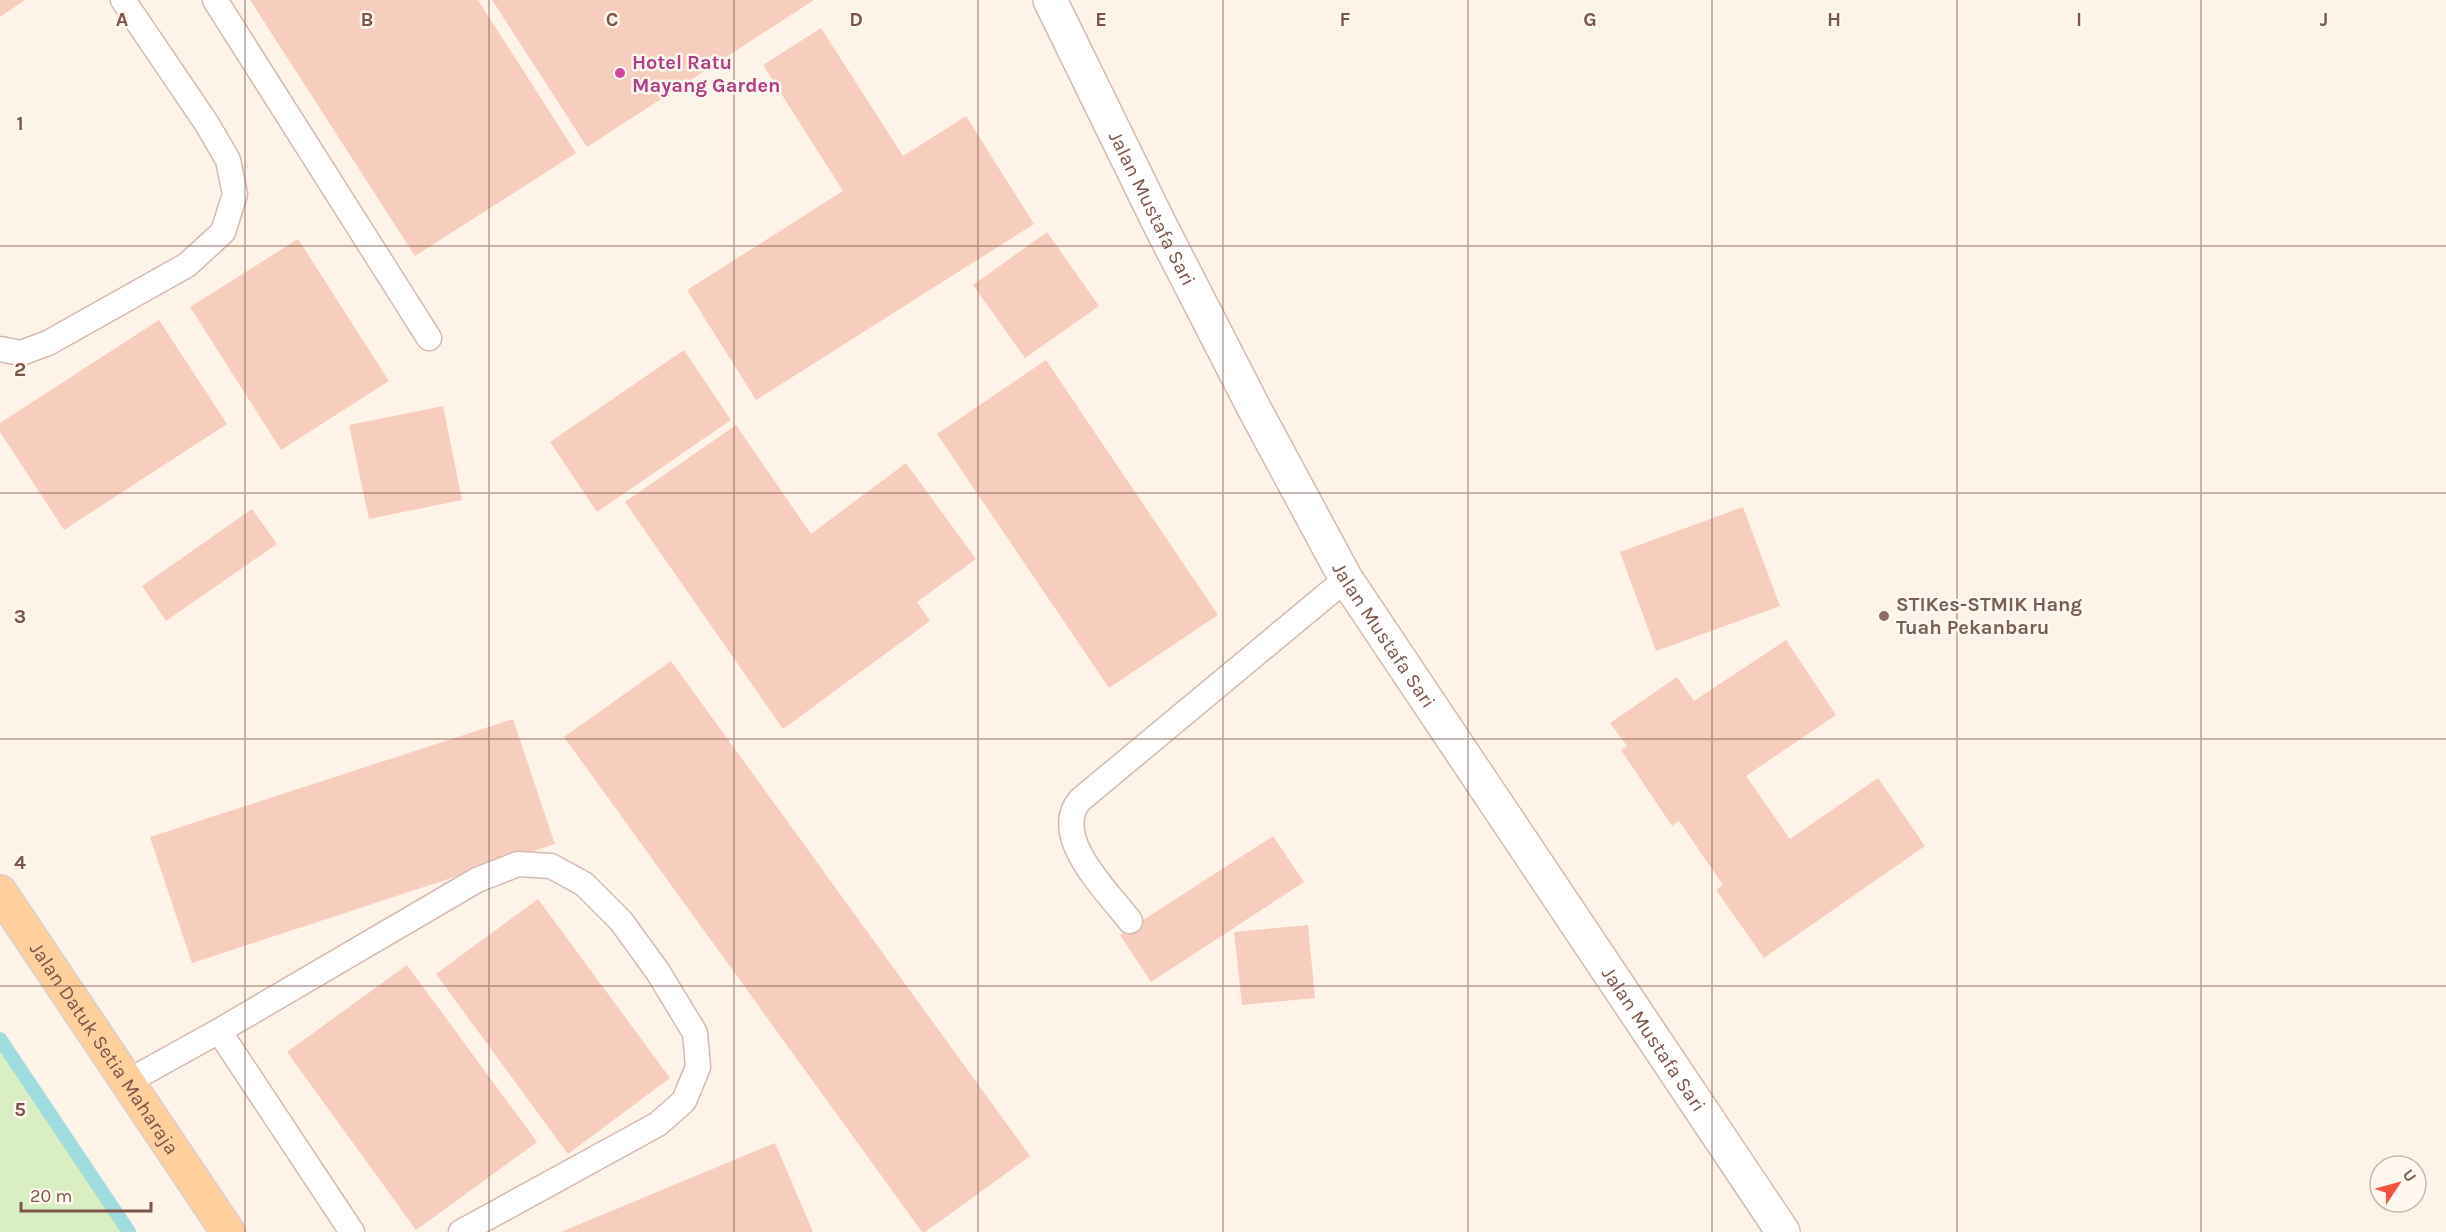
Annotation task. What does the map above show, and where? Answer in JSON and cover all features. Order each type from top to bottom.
[{"type":"main road","name":"Jalan Datuk Setia Maharaja","points":[[0,892],[228,1232]]},
{"type":"street","name":"Jalan Mustafa Sari","points":[[1050,0],[1161,227],[1255,410],[1346,579],[1783,1232]]},
{"type":"lane","points":[[0,349],[21,353],[48,343],[187,265],[223,232],[235,194],[228,160],[207,124],[123,0]]},
{"type":"lane","points":[[214,0],[429,338]]},
{"type":"lane","points":[[1130,921],[1075,846],[1070,819],[1072,809],[1346,579]]},
{"type":"lane","points":[[127,1082],[219,1031],[477,880],[518,864],[551,866],[584,884],[621,921],[695,1033],[698,1067],[684,1101],[658,1124],[461,1232]]},
{"type":"lane","points":[[219,1031],[352,1232]]},
{"type":"green space","points":[[0,1039],[129,1232],[0,1232]]},
{"type":"building","points":[[0,0],[25,0],[0,17]]},
{"type":"building","points":[[250,0],[478,0],[576,153],[415,256]]},
{"type":"building","name":"Hotel Ratu Mayang Garden","points":[[492,0],[814,0],[587,147]]},
{"type":"building","points":[[821,28],[903,156],[966,116],[1034,224],[756,400],[687,290],[843,191],[763,65]]},
{"type":"building","points":[[1047,232],[1099,306],[1025,358],[973,285]]},
{"type":"building","points":[[298,239],[389,381],[281,450],[190,307]]},
{"type":"building","points":[[159,320],[227,424],[64,530],[0,432],[0,423]]},
{"type":"building","points":[[684,350],[731,420],[597,512],[550,442]]},
{"type":"building","points":[[1046,360],[1218,615],[1109,688],[937,434]]},
{"type":"building","points":[[443,406],[462,500],[369,519],[349,425]]},
{"type":"building","points":[[736,425],[811,534],[906,463],[976,559],[917,602],[930,621],[783,729],[625,502]]},
{"type":"building","points":[[1743,507],[1780,606],[1656,651],[1620,552]]},
{"type":"building","points":[[252,509],[277,544],[166,621],[142,586]]},
{"type":"building","points":[[1786,640],[1836,715],[1746,776],[1790,839],[1878,778],[1925,846],[1764,958],[1716,890],[1723,885],[1679,821],[1672,826],[1621,750],[1627,746],[1610,723],[1677,677],[1694,701]]},
{"type":"building","points":[[671,661],[1030,1156],[925,1232],[922,1232],[564,737]]},
{"type":"building","points":[[513,719],[555,844],[192,963],[150,837]]},
{"type":"building","points":[[1273,836],[1304,882],[1151,982],[1120,935]]},
{"type":"building","points":[[538,899],[670,1078],[568,1154],[436,974]]},
{"type":"building","points":[[1308,925],[1315,998],[1242,1005],[1234,932]]},
{"type":"building","points":[[407,965],[537,1142],[416,1230],[287,1052]]},
{"type":"building","points":[[775,1143],[813,1232],[561,1232]]},
{"type":"waterway","points":[[0,1039],[129,1232]]},
{"type":"place","name":"Hotel Ratu Mayang Garden","points":[[620,73]]},
{"type":"place","name":"STIKes-STMIK Hang Tuah Pekanbaru","points":[[1884,616]]}]
